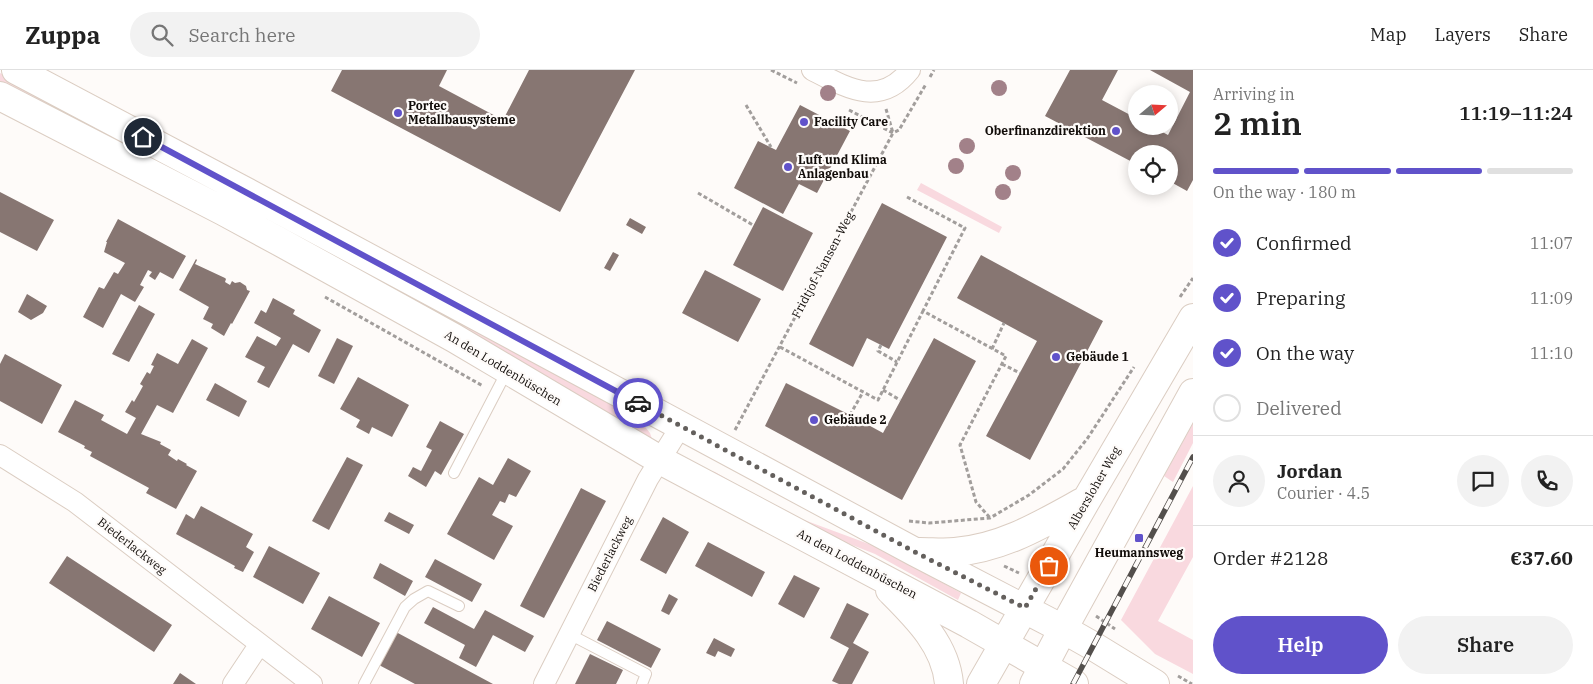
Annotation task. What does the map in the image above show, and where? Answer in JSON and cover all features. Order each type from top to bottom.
[{"type":"main road","points":[[16,70],[915,552],[1025,608],[1093,646],[1155,684]]},
{"type":"main road","name":"An den Loddenbüschen","points":[[0,96],[231,216],[454,338],[502,381],[660,460],[871,571],[1004,644],[1039,675]]},
{"type":"main road","name":"Albersloher Weg","points":[[981,684],[1087,499],[1185,310]]},
{"type":"main road","points":[[1074,684],[1039,675],[1193,393]]},
{"type":"main road","points":[[915,552],[955,552],[995,545],[1021,536],[1087,499]]},
{"type":"main road","points":[[871,571],[925,628],[942,655],[949,684]]},
{"type":"street","points":[[812,70],[836,83],[870,93],[881,92],[898,82],[910,70]]},
{"type":"street","name":"Biederlackweg","points":[[544,684],[648,479],[681,426]]},
{"type":"street","name":"Biederlackweg","points":[[0,455],[75,502],[312,684]]},
{"type":"street","points":[[233,684],[259,645]]},
{"type":"lane","points":[[454,473],[502,381]]},
{"type":"lane","points":[[364,684],[405,607],[414,599],[428,592],[459,606]]},
{"type":"lane","points":[[569,634],[646,674],[642,684]]},
{"type":"path","name":"Fridtjof-Nansen-Weg","points":[[733,435],[893,133],[881,92]]},
{"type":"path","points":[[746,105],[771,147]]},
{"type":"path","points":[[698,193],[753,225]]},
{"type":"path","points":[[780,347],[878,400],[965,228],[907,197]]},
{"type":"path","points":[[1185,310],[1193,278]]},
{"type":"path","points":[[322,295],[502,381]]},
{"type":"path","points":[[923,311],[1006,356],[960,445],[976,502],[990,518],[1029,495],[1063,469],[1087,439],[1136,365]]},
{"type":"path","points":[[992,349],[1004,323]]},
{"type":"path","points":[[881,345],[878,351],[897,362]]},
{"type":"path","points":[[1002,364],[1020,374]]},
{"type":"path","points":[[883,390],[900,400]]},
{"type":"path","points":[[850,415],[863,392]]},
{"type":"shaded area","points":[[0,73],[58,104],[52,114],[0,87]]},
{"type":"shaded area","points":[[102,129],[638,418],[650,433],[652,439],[96,131]]},
{"type":"shaded area","points":[[921,183],[1002,227],[999,233],[917,190]]},
{"type":"shaded area","points":[[1193,423],[1193,443],[1173,482],[1164,476]]},
{"type":"shaded area","points":[[711,471],[788,514],[877,547],[961,593],[958,600],[875,554],[786,519],[707,472]]},
{"type":"shaded area","points":[[1193,486],[1193,557],[1158,621],[1193,640],[1193,674],[1155,654],[1121,620]]},
{"type":"building","points":[[342,70],[447,70],[439,86],[503,120],[529,70],[635,70],[560,212],[331,91]]},
{"type":"building","name":"Oberfinanzdirektion","points":[[1070,70],[1118,70],[1102,100],[1128,114],[1128,135],[1178,135],[1178,115],[1190,92],[1150,70],[1193,70],[1193,180],[1187,191],[1178,186],[1178,145],[1128,145],[1128,160],[1045,116]]},
{"type":"building","name":"Luft und Klima Anlagenbau","points":[[800,105],[850,131],[817,193],[799,184],[783,214],[734,188],[758,141],[776,150]]},
{"type":"building","points":[[0,192],[54,220],[37,251],[0,232]]},
{"type":"building","points":[[882,203],[947,237],[889,349],[867,338],[853,367],[809,344]]},
{"type":"building","points":[[763,207],[813,233],[783,291],[733,265]]},
{"type":"building","points":[[630,218],[646,227],[642,234],[626,225]]},
{"type":"building","points":[[118,219],[186,256],[173,279],[160,272],[155,280],[149,276],[152,272],[148,270],[140,285],[144,287],[135,302],[121,294],[103,328],[83,317],[99,287],[104,289],[114,272],[118,274],[125,263],[104,252],[106,242]]},
{"type":"building","points":[[613,252],[619,255],[610,271],[604,268]]},
{"type":"building","name":"Gebäude 1","points":[[981,255],[1103,321],[1030,460],[986,436],[1037,341],[957,298]]},
{"type":"building","points":[[196,259],[195,264],[225,278],[225,282],[230,285],[232,281],[235,283],[240,282],[250,291],[224,336],[211,328],[213,324],[203,319],[209,307],[179,290]]},
{"type":"building","points":[[705,270],[761,299],[738,342],[682,313]]},
{"type":"building","points":[[27,294],[47,306],[43,313],[31,320],[18,312]]},
{"type":"building","points":[[273,298],[295,310],[293,314],[321,330],[309,353],[293,344],[269,388],[257,382],[265,367],[245,357],[257,336],[276,346],[281,338],[254,323],[261,310],[266,313]]},
{"type":"building","points":[[139,305],[155,314],[129,362],[112,354]]},
{"type":"building","points":[[337,338],[353,346],[334,384],[318,376]]},
{"type":"building","name":"Gebäude 2","points":[[934,338],[976,361],[902,500],[765,426],[786,383],[883,433]]},
{"type":"building","points":[[192,339],[208,348],[173,413],[157,405],[141,434],[161,442],[160,444],[171,450],[168,455],[197,471],[176,509],[146,493],[149,488],[90,456],[92,452],[84,448],[85,446],[58,432],[75,400],[104,415],[101,420],[127,434],[136,418],[125,412],[132,400],[134,402],[143,386],[140,384],[147,372],[150,374],[154,366],[151,365],[157,353],[178,364]]},
{"type":"building","points":[[5,354],[62,385],[42,424],[0,401],[0,364]]},
{"type":"building","points":[[358,377],[409,405],[392,437],[372,427],[369,434],[356,427],[360,420],[340,409]]},
{"type":"building","points":[[215,383],[247,401],[239,417],[206,400]]},
{"type":"building","points":[[440,421],[464,434],[441,475],[435,471],[426,487],[408,476],[413,467],[421,471],[432,450],[426,447]]},
{"type":"building","points":[[347,457],[363,465],[329,530],[312,521]]},
{"type":"building","points":[[508,458],[531,471],[516,497],[509,494],[505,503],[500,501],[492,515],[513,526],[494,560],[447,534],[479,477],[493,485]]},
{"type":"building","points":[[581,488],[606,501],[544,618],[520,606]]},
{"type":"building","points":[[201,506],[253,534],[246,547],[254,552],[243,572],[176,534],[186,514],[194,519]]},
{"type":"building","points":[[389,512],[414,525],[409,534],[384,521]]},
{"type":"building","points":[[663,517],[689,532],[666,574],[640,560]]},
{"type":"building","points":[[708,542],[765,572],[752,597],[695,566]]},
{"type":"building","points":[[269,546],[320,573],[303,604],[253,577]]},
{"type":"building","points":[[67,556],[172,625],[154,652],[49,583]]},
{"type":"building","points":[[435,559],[482,584],[472,602],[425,577]]},
{"type":"building","points":[[380,563],[413,581],[405,596],[373,578]]},
{"type":"building","points":[[794,575],[820,588],[804,618],[778,604]]},
{"type":"building","points":[[669,594],[678,599],[669,615],[661,611]]},
{"type":"building","points":[[329,596],[380,623],[362,657],[311,629]]},
{"type":"building","points":[[847,603],[869,614],[853,643],[869,652],[852,684],[839,684],[832,681],[849,648],[830,638]]},
{"type":"building","points":[[433,607],[474,629],[485,610],[534,636],[525,652],[493,635],[476,667],[459,658],[465,645],[424,623]]},
{"type":"building","points":[[607,621],[661,649],[651,668],[597,640]]},
{"type":"building","points":[[396,632],[493,684],[415,684],[379,665]]},
{"type":"building","points":[[714,638],[735,649],[731,657],[718,651],[715,657],[706,653]]},
{"type":"building","points":[[590,654],[623,670],[616,684],[575,684]]},
{"type":"building","points":[[180,673],[196,684],[173,684]]},
{"type":"railway","points":[[1073,684],[1193,457]]},
{"type":"way so far","points":[[638,403],[915,552],[1025,608],[1049,566]]},
{"type":"place","name":"Portec Metallbausysteme","points":[[398,113]]},
{"type":"place","name":"Facility Care","points":[[804,122]]},
{"type":"place","name":"Oberfinanzdirektion","points":[[1116,131]]},
{"type":"place","name":"Luft und Klima Anlagenbau","points":[[788,167]]},
{"type":"place","name":"Gebäude 1","points":[[1056,357]]},
{"type":"place","name":"Gebäude 2","points":[[814,420]]},
{"type":"place","name":"Heumannsweg","points":[[1139,538]]},
{"type":"route","points":[[143,137],[638,403]]}]
